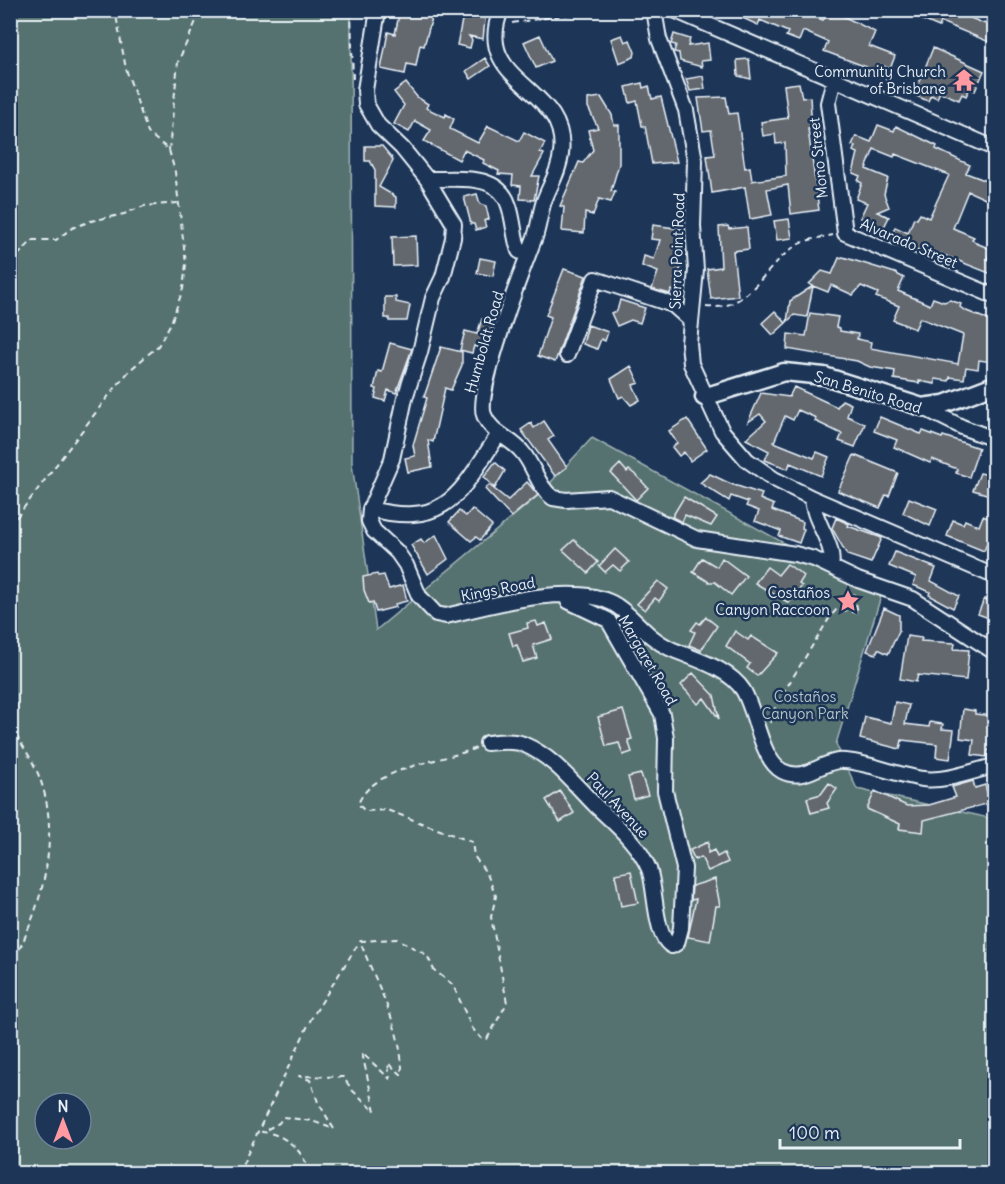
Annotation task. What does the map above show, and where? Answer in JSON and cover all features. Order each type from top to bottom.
[{"type":"street","points":[[378,10],[365,90],[366,104],[378,125],[402,147],[427,179],[454,224],[453,238],[443,277],[433,298],[420,352],[405,398],[392,459],[370,509],[390,513],[410,513],[436,510],[447,504],[459,493],[499,434]]},
{"type":"street","name":"Sierra Point Road","points":[[654,10],[659,39],[686,110],[696,174],[693,226],[696,270],[691,321],[691,364],[704,397],[728,439],[759,470],[812,498],[994,576]]},
{"type":"street","points":[[674,10],[994,148]]},
{"type":"street","name":"Humboldt Road","points":[[507,14],[494,34],[496,50],[505,67],[550,111],[561,142],[557,174],[544,203],[502,331],[484,400],[484,415],[499,434],[522,451],[552,498],[566,500],[609,497],[697,539],[795,554],[912,599],[994,652]]},
{"type":"street","name":"Mono Street","points":[[834,80],[828,103],[845,233]]},
{"type":"street","points":[[427,179],[478,179],[495,186],[508,203],[519,251],[528,255]]},
{"type":"street","name":"Alvarado Street","points":[[845,233],[994,296]]},
{"type":"street","points":[[567,355],[595,279],[673,305],[691,321]]},
{"type":"street","points":[[673,305],[685,300],[694,291]]},
{"type":"street","name":"San Benito Road","points":[[704,397],[767,376],[794,372],[835,379],[888,399],[922,407],[962,427],[994,439]]},
{"type":"street","points":[[922,407],[944,404],[994,385]]},
{"type":"street","points":[[812,498],[814,514],[832,557],[831,567]]},
{"type":"street","name":"Kings Road","points":[[370,509],[369,521],[374,531],[397,552],[406,566],[418,596],[436,614],[446,616],[507,601],[552,596],[593,598],[612,603],[653,640],[724,671],[742,689],[771,763],[782,771],[806,774],[837,761],[924,779],[994,766]]},
{"type":"street","name":"Margaret Road","points":[[552,596],[580,605],[608,620],[662,714],[666,738],[665,791],[684,868],[681,927],[677,942],[672,946],[668,944]]},
{"type":"street","name":"Paul Avenue","points":[[487,743],[521,744],[542,756],[572,780],[625,833],[649,869],[661,933],[668,944]]},
{"type":"path","points":[[115,10],[126,69],[148,133],[169,150]]},
{"type":"path","points":[[10,526],[106,399],[130,370],[158,346],[171,323],[183,289],[186,264],[179,202],[169,150],[178,62],[201,10]]},
{"type":"path","points":[[351,10],[353,83]]},
{"type":"path","points":[[507,14],[511,24],[598,10]]},
{"type":"path","points":[[10,263],[33,240],[56,240],[72,228],[91,221],[124,214],[144,206],[179,202]]},
{"type":"path","points":[[693,306],[715,308],[736,303],[776,261],[795,246],[804,241],[845,233]]},
{"type":"path","points":[[772,730],[770,720],[777,703],[830,617],[837,609],[858,614],[853,596],[858,580]]},
{"type":"path","points":[[10,726],[35,766],[44,799],[48,836],[47,871],[42,890],[33,918],[10,967]]},
{"type":"path","points":[[360,941],[397,939],[427,955],[434,970],[453,985],[472,1028],[482,1039],[488,1039],[507,1003],[491,917],[496,896],[488,874],[474,856],[472,842],[387,810],[365,811],[358,804],[369,787],[401,771],[487,743]]},
{"type":"path","points":[[238,1173],[310,1019],[360,941]]},
{"type":"path","points":[[309,1173],[308,1161],[284,1138],[279,1134],[262,1132],[279,1123],[283,1118],[312,1121],[334,1129],[318,1102],[310,1080],[299,1076],[343,1077],[352,1091],[375,1112],[362,1053],[390,1079],[388,1063],[402,1075],[402,1056],[394,1026],[360,941]]},
{"type":"green space","name":"Costaños Canyon Park","points":[[10,11],[351,11],[352,464],[376,630],[539,495],[592,438],[881,596],[836,744],[857,789],[994,819],[994,1173],[11,1173]]},
{"type":"building","points":[[400,10],[434,10],[424,46],[420,45],[416,66],[407,64],[405,74],[381,69],[388,32],[395,34]]},
{"type":"building","points":[[464,10],[486,10],[483,39],[469,36],[472,40],[470,48],[457,45]]},
{"type":"building","points":[[725,10],[769,10],[780,15],[782,10],[798,10],[823,20],[831,10],[875,32],[869,46],[895,56],[890,69],[884,66],[880,77],[867,72],[869,68],[824,51],[828,42],[803,31],[799,41],[786,36],[788,32],[760,20],[758,25]]},
{"type":"building","points":[[921,10],[968,10],[966,16],[985,24],[991,10],[994,10],[994,44],[941,22],[939,27],[918,18]]},
{"type":"building","points":[[674,34],[690,39],[688,46],[708,43],[710,60],[701,61],[702,67],[680,61],[679,53],[674,52],[676,45],[671,44]]},
{"type":"building","points":[[540,35],[552,61],[536,68],[524,42]]},
{"type":"building","points":[[622,35],[625,42],[630,40],[635,52],[634,57],[619,63],[611,39]]},
{"type":"building","points":[[933,48],[984,71],[975,91],[970,88],[966,96],[962,94],[959,100],[940,92],[937,98],[931,95],[928,101],[914,95]]},
{"type":"building","points":[[485,58],[490,66],[471,79],[466,71]]},
{"type":"building","points":[[749,59],[751,79],[738,76],[737,60]]},
{"type":"building","points":[[703,76],[705,89],[690,91],[686,79]]},
{"type":"building","points":[[406,83],[417,97],[428,104],[426,108],[454,119],[450,129],[478,143],[488,126],[519,141],[524,132],[545,143],[540,152],[544,154],[532,176],[539,176],[534,200],[520,199],[521,186],[512,185],[513,175],[498,174],[499,171],[483,163],[484,160],[464,150],[459,160],[424,141],[431,130],[415,121],[409,132],[394,124],[404,105],[394,92]]},
{"type":"building","points":[[642,83],[643,88],[649,86],[652,99],[661,97],[677,162],[652,164],[645,126],[642,126],[637,101],[630,103],[626,87]]},
{"type":"building","points":[[799,83],[802,98],[810,97],[812,129],[808,129],[819,210],[791,214],[788,185],[767,189],[772,215],[750,219],[745,187],[712,193],[707,156],[715,155],[711,130],[703,131],[698,98],[726,97],[729,114],[737,113],[745,168],[750,167],[752,181],[786,176],[785,143],[776,144],[775,134],[763,136],[761,122],[788,118],[784,85]]},
{"type":"building","points":[[601,97],[612,115],[614,125],[619,125],[619,164],[611,191],[615,192],[611,202],[599,199],[593,215],[585,213],[584,233],[562,231],[564,207],[560,206],[579,162],[583,163],[593,150],[588,130],[598,128],[588,107],[588,99]]},
{"type":"building","points":[[878,125],[894,131],[896,126],[937,146],[936,149],[970,165],[966,173],[987,181],[994,165],[994,203],[968,191],[953,228],[974,237],[972,239],[976,243],[991,249],[987,259],[994,261],[994,275],[941,254],[940,257],[922,249],[921,252],[890,239],[895,227],[908,233],[914,218],[917,219],[920,214],[929,218],[949,175],[895,154],[894,157],[874,149],[866,169],[888,178],[884,194],[889,207],[877,212],[889,217],[883,229],[870,223],[872,220],[860,218],[867,203],[856,199],[862,183],[858,181],[860,176],[853,173],[858,153],[853,151],[855,146],[852,145],[856,136],[871,142]]},
{"type":"building","points":[[365,146],[382,146],[392,158],[393,161],[379,187],[396,197],[396,207],[375,206],[375,170],[370,161],[365,161]]},
{"type":"building","points":[[477,194],[480,204],[486,206],[489,219],[484,221],[486,227],[476,230],[474,224],[471,224],[464,197]]},
{"type":"building","points":[[789,219],[792,238],[777,240],[774,221]]},
{"type":"building","points":[[653,225],[682,229],[680,246],[675,246],[681,267],[677,280],[680,281],[677,292],[671,290],[670,294],[652,289],[658,272],[642,266],[644,256],[654,259],[660,240],[651,239]]},
{"type":"building","points":[[728,226],[729,229],[747,227],[749,249],[733,251],[738,296],[711,299],[707,269],[721,267],[719,227]]},
{"type":"building","points":[[416,236],[417,265],[393,266],[392,237]]},
{"type":"building","points":[[843,257],[895,273],[904,278],[898,291],[930,305],[933,298],[944,302],[950,300],[961,304],[960,307],[964,310],[994,322],[992,362],[979,360],[978,369],[966,367],[964,379],[950,377],[949,381],[935,379],[935,384],[919,381],[919,383],[894,379],[895,371],[870,367],[857,361],[787,349],[788,334],[806,336],[810,313],[838,317],[836,327],[840,328],[840,331],[858,334],[857,339],[871,342],[870,348],[958,364],[963,335],[920,318],[915,329],[893,320],[899,306],[876,297],[878,293],[861,286],[853,295],[831,285],[828,292],[809,284],[822,271],[832,274],[839,258]]},
{"type":"building","points":[[480,258],[496,261],[493,276],[477,273]]},
{"type":"building","points":[[564,269],[586,276],[555,362],[538,356],[551,317],[546,315]]},
{"type":"building","points":[[813,286],[807,317],[794,315],[787,322],[790,301]]},
{"type":"building","points":[[385,297],[396,297],[396,302],[410,305],[407,321],[389,321],[389,318],[385,318]]},
{"type":"building","points":[[620,300],[645,308],[640,323],[631,320],[617,326],[611,313],[617,311]]},
{"type":"building","points":[[775,311],[786,323],[773,335],[762,323]]},
{"type":"building","points":[[482,319],[494,322],[485,350],[474,346],[472,353],[460,350],[465,331],[477,334]]},
{"type":"building","points":[[588,325],[608,332],[605,341],[601,339],[597,349],[583,344]]},
{"type":"building","points":[[390,343],[412,349],[396,393],[388,390],[385,401],[375,398],[377,389],[374,388],[378,371],[382,372]]},
{"type":"building","points":[[441,347],[462,352],[462,365],[451,390],[445,388],[433,442],[428,440],[432,467],[408,472],[405,458],[415,456],[413,445],[427,398],[424,397]]},
{"type":"building","points":[[631,366],[639,383],[633,385],[640,400],[631,405],[623,396],[619,398],[611,379]]},
{"type":"building","points":[[794,387],[837,407],[842,400],[851,404],[847,416],[865,424],[855,447],[839,441],[842,434],[798,410],[793,420],[785,416],[774,442],[814,458],[817,452],[829,457],[821,476],[790,463],[788,469],[765,460],[769,451],[746,439],[766,421],[760,414],[748,422],[761,393],[789,397]]},
{"type":"building","points":[[880,417],[921,434],[923,431],[979,448],[969,477],[956,473],[957,469],[932,459],[930,463],[894,447],[897,440],[874,431]]},
{"type":"building","points":[[687,419],[707,449],[690,461],[684,452],[679,456],[672,447],[677,443],[669,431]]},
{"type":"building","points":[[544,421],[554,436],[548,440],[567,467],[555,476],[521,430],[531,423],[534,428]]},
{"type":"building","points":[[854,455],[898,473],[889,496],[886,495],[880,508],[838,491]]},
{"type":"building","points":[[495,462],[505,471],[495,488],[484,477]]},
{"type":"building","points":[[620,464],[627,472],[629,470],[637,476],[648,488],[636,500],[611,473]]},
{"type":"building","points":[[980,473],[994,476],[993,496],[973,490]]},
{"type":"building","points":[[710,474],[762,494],[760,499],[774,505],[772,510],[803,522],[802,528],[804,529],[799,543],[779,536],[781,531],[755,521],[759,511],[746,506],[748,502],[731,496],[729,501],[700,483]]},
{"type":"building","points":[[527,482],[538,495],[511,517],[485,489],[489,485],[508,500]]},
{"type":"building","points":[[684,497],[717,517],[711,526],[685,515],[682,522],[672,517]]},
{"type":"building","points":[[909,498],[937,509],[930,526],[903,513]]},
{"type":"building","points":[[472,509],[492,526],[480,540],[476,537],[471,541],[449,522],[459,511],[466,516]]},
{"type":"building","points":[[983,516],[994,521],[994,543],[988,541],[984,551],[947,536],[953,520],[963,524],[965,520],[979,526]]},
{"type":"building","points":[[836,518],[849,524],[848,526],[882,538],[871,563],[847,555],[832,528]]},
{"type":"building","points":[[436,535],[448,559],[428,574],[411,545],[421,539],[424,543]]},
{"type":"building","points":[[574,540],[598,562],[588,573],[563,550]]},
{"type":"building","points":[[615,549],[629,562],[620,571],[613,565],[605,572],[599,566]]},
{"type":"building","points":[[895,552],[936,568],[931,581],[959,596],[953,608],[929,595],[930,592],[913,585],[916,577],[889,566]]},
{"type":"building","points":[[702,558],[717,567],[722,558],[746,576],[731,595],[715,582],[709,582],[693,572]]},
{"type":"building","points":[[787,564],[804,576],[799,584],[802,586],[789,603],[755,583],[767,567],[778,575]]},
{"type":"building","points":[[377,574],[378,576],[384,575],[389,589],[403,585],[407,601],[395,604],[396,607],[376,612],[373,602],[369,603],[364,590],[363,577]]},
{"type":"building","points":[[658,581],[668,589],[659,601],[655,598],[645,610],[637,604]]},
{"type":"building","points":[[984,599],[994,603],[994,620],[978,614]]},
{"type":"building","points":[[884,608],[899,615],[899,631],[888,654],[878,649],[876,654],[867,651]]},
{"type":"building","points":[[706,617],[717,626],[701,650],[689,645],[695,632],[691,630],[697,622],[700,624]]},
{"type":"building","points":[[536,621],[538,626],[546,623],[552,639],[533,645],[537,658],[523,662],[517,645],[513,646],[509,633],[528,628],[527,623]]},
{"type":"building","points":[[735,631],[748,640],[751,636],[778,653],[757,676],[747,668],[750,664],[726,646]]},
{"type":"building","points":[[907,636],[922,638],[921,641],[955,643],[954,649],[969,650],[966,680],[918,675],[916,682],[900,679]]},
{"type":"building","points":[[693,673],[714,695],[719,719],[704,698],[698,704],[681,685]]},
{"type":"building","points":[[895,702],[909,705],[905,724],[929,727],[930,722],[943,724],[942,729],[954,730],[950,759],[936,757],[937,744],[902,740],[900,749],[860,739],[865,717],[891,723]]},
{"type":"building","points":[[963,709],[975,711],[975,714],[994,716],[994,751],[988,750],[987,757],[972,755],[974,740],[960,738]]},
{"type":"building","points":[[623,710],[632,739],[628,740],[632,752],[623,755],[619,743],[606,746],[598,717]]},
{"type":"building","points":[[641,774],[648,795],[634,799],[628,777]]},
{"type":"building","points":[[973,781],[975,788],[985,785],[990,803],[924,820],[923,832],[899,829],[900,824],[867,809],[875,791],[907,806],[929,805],[956,797],[952,787]]},
{"type":"building","points":[[829,783],[837,789],[827,803],[829,808],[811,813],[807,798],[821,794]]},
{"type":"building","points":[[560,791],[574,813],[560,822],[546,800]]},
{"type":"building","points":[[708,842],[708,853],[714,850],[717,857],[724,853],[728,862],[708,871],[701,857],[695,860],[690,850]]},
{"type":"building","points":[[631,871],[638,903],[621,906],[615,874]]},
{"type":"building","points":[[715,879],[720,906],[716,906],[710,941],[688,937],[696,899],[691,900],[692,886]]},
{"type":"place","name":"Community Church of Brisbane","points":[[964,80]]},
{"type":"place","name":"Costaños Canyon Raccoon","points":[[848,601]]}]
